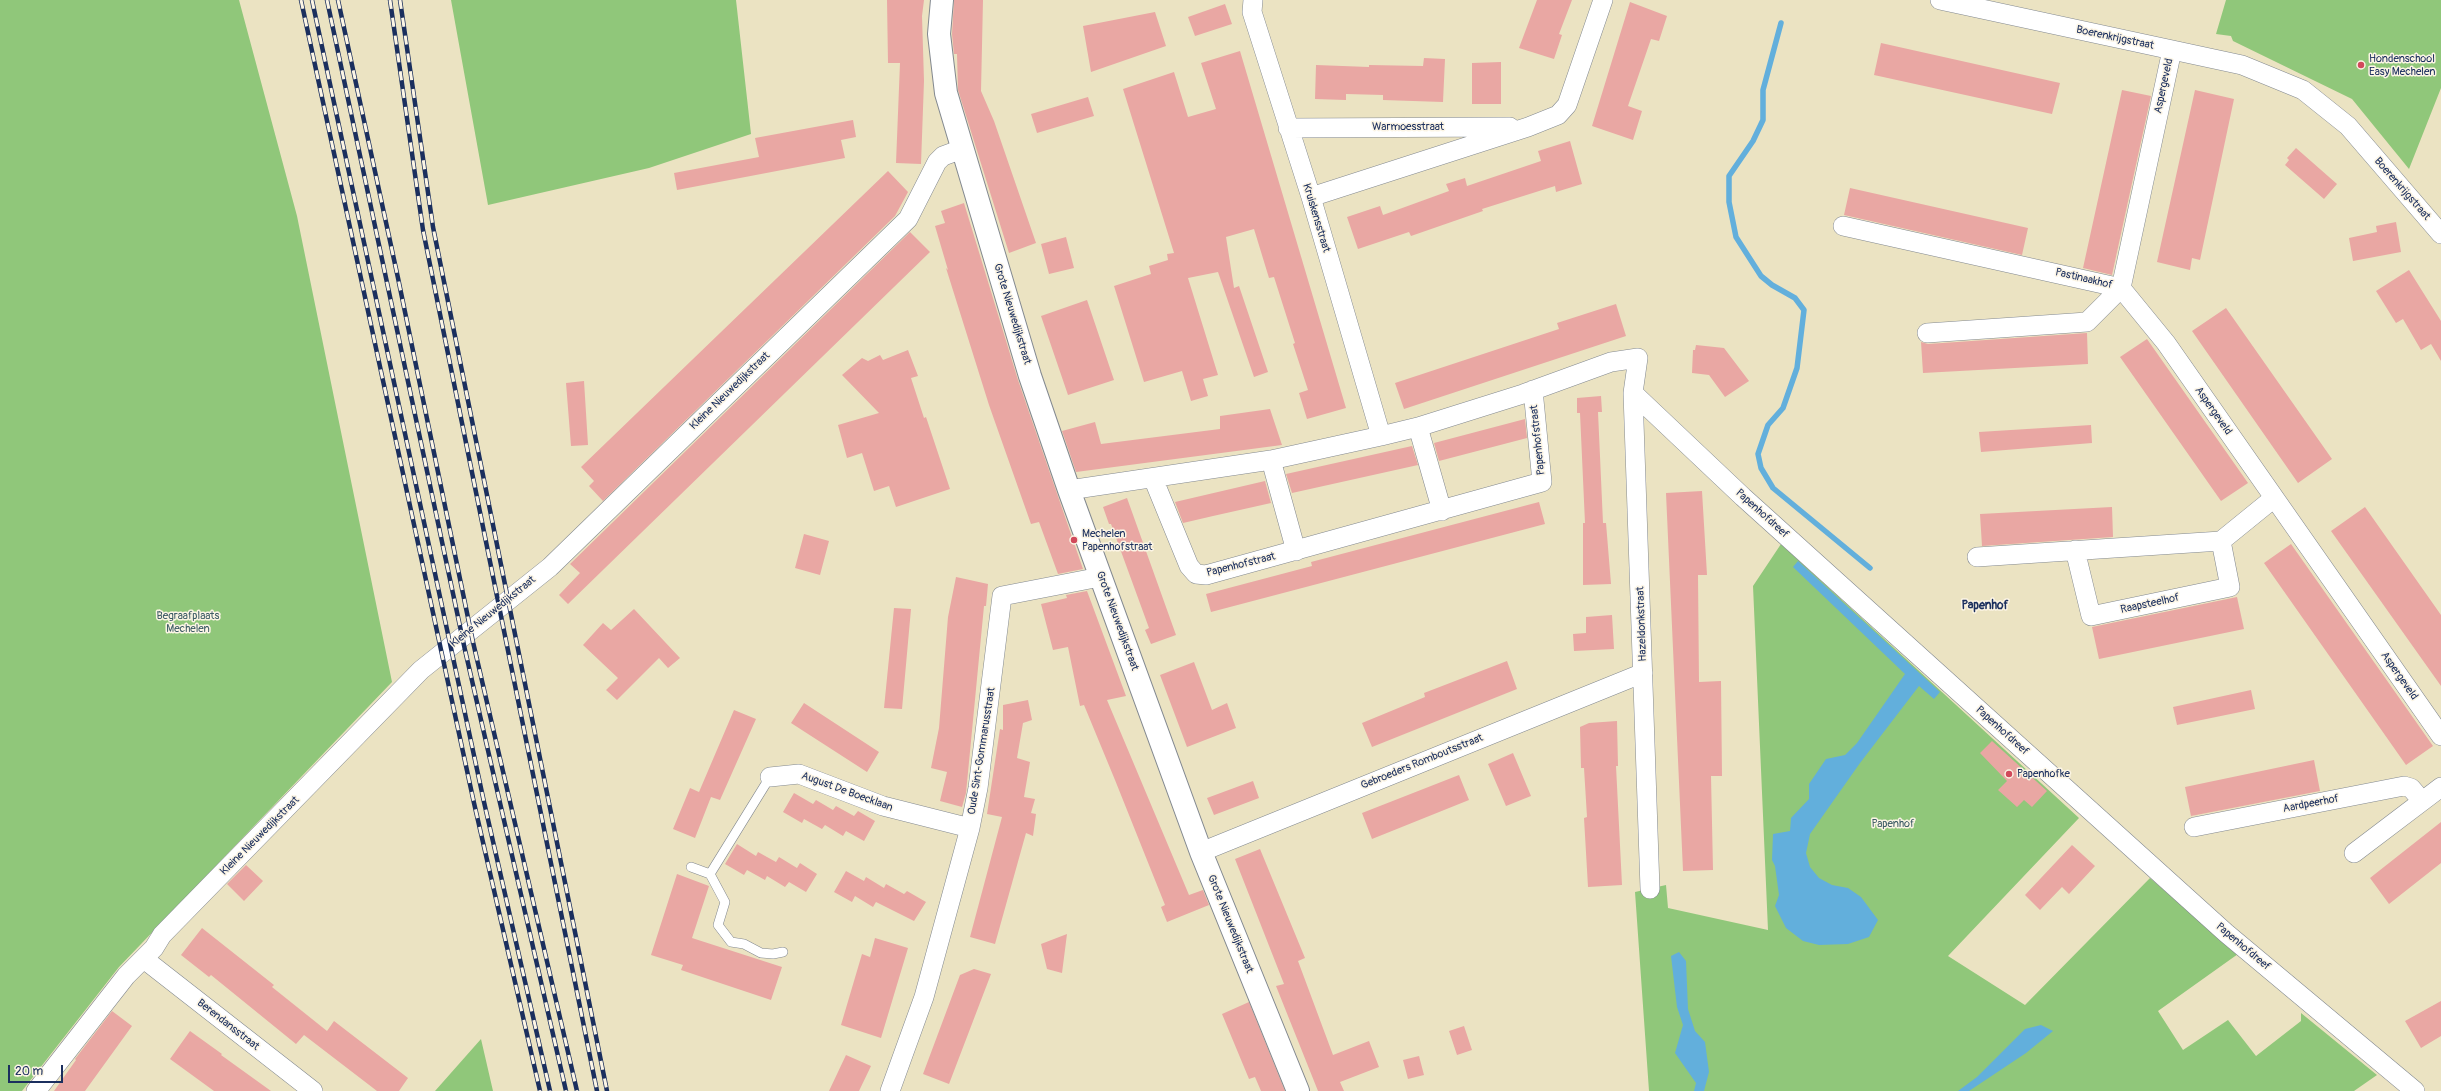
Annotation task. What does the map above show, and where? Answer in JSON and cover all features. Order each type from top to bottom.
[{"type":"main road","name":"Grote Nieuwedijkstraat","points":[[942,0],[939,34],[946,93],[1030,376],[1069,490],[1201,852],[1298,1091]]},
{"type":"street","name":"Kruiskensstraat","points":[[1253,0],[1252,12],[1311,197],[1381,436]]},
{"type":"street","name":"Warmoesstraat","points":[[1311,197],[1528,127],[1558,115],[1567,105],[1603,0]]},
{"type":"street","name":"Boerenkrijgstraat","points":[[1940,0],[2242,66],[2303,90],[2348,126],[2441,234]]},
{"type":"street","name":"Aspergeveld","points":[[2172,50],[2121,288],[2166,343],[2441,736]]},
{"type":"street","name":"Warmoesstraat","points":[[1288,128],[1528,127]]},
{"type":"street","name":"Kleine Nieuwedijkstraat","points":[[36,1091],[126,976],[144,959],[162,935],[422,670],[550,567],[908,219],[937,162],[943,156],[962,149]]},
{"type":"street","name":"Pastinaakhof","points":[[1843,226],[2121,288]]},
{"type":"street","name":"Pastinaakhof","points":[[1927,333],[2088,322],[2121,288]]},
{"type":"street","name":"Papenhofstraat","points":[[1069,490],[1271,460],[1381,436],[1418,427],[1533,390],[1610,362],[1638,358]]},
{"type":"street","name":"Hazeldonkstraat","points":[[1638,358],[1633,392],[1650,889]]},
{"type":"street","name":"Papenhofstraat","points":[[1153,478],[1189,566],[1196,574],[1206,575],[1442,511],[1542,482],[1533,390]]},
{"type":"street","name":"Papenhofdreef","points":[[1633,392],[1754,507],[2226,933],[2405,1088]]},
{"type":"street","points":[[1418,427],[1442,511]]},
{"type":"street","points":[[1271,460],[1296,551]]},
{"type":"street","points":[[1978,557],[2221,541],[2274,498]]},
{"type":"street","name":"Raapsteelhof","points":[[2075,550],[2091,616],[2230,587],[2221,541]]},
{"type":"street","name":"Oude Sint-Gommarusstraat","points":[[890,1091],[924,997],[970,828],[978,788],[1002,596],[1100,576]]},
{"type":"street","name":"Gebroeders Romboutsstraat","points":[[1201,852],[1643,673]]},
{"type":"street","name":"August De Boecklaan","points":[[770,777],[799,774],[883,806],[970,828]]},
{"type":"street","name":"Aardpeerhof","points":[[2194,827],[2404,786],[2411,788],[2422,801]]},
{"type":"street","points":[[2354,853],[2441,786]]},
{"type":"street","name":"Berendansstraat","points":[[144,959],[313,1091]]},
{"type":"lane","points":[[710,874],[770,777]]},
{"type":"lane","points":[[691,867],[710,874],[725,902],[718,925],[732,942],[744,944],[761,953],[773,954],[783,952]]},
{"type":"green space","name":"Begraafplaats Mechelen","points":[[0,0],[239,0],[297,216],[392,682],[119,967],[22,1091],[0,1091]]},
{"type":"green space","points":[[451,0],[736,0],[751,134],[649,168],[488,205]]},
{"type":"green space","name":"Hondenschool Easy Mechelen","points":[[2226,0],[2441,0],[2441,88],[2409,169],[2352,99],[2233,41],[2231,36],[2216,34]]},
{"type":"green space","name":"Papenhof","points":[[1781,544],[2079,818],[1948,956],[2025,1005],[2150,878],[2238,954],[2158,1011],[2183,1050],[2228,1020],[2256,1056],[2301,1021],[2301,1013],[2377,1075],[2354,1091],[1649,1091],[1635,892],[1666,885],[1668,908],[1768,930],[1753,586]]},
{"type":"green space","points":[[481,1039],[493,1091],[435,1091]]},
{"type":"water","points":[[1798,561],[1940,692],[1934,699],[1919,686],[1860,763],[1810,834],[1806,853],[1810,867],[1819,878],[1832,885],[1848,888],[1861,897],[1878,920],[1869,937],[1848,944],[1819,945],[1803,941],[1786,928],[1775,906],[1779,895],[1775,866],[1772,860],[1773,834],[1790,831],[1791,818],[1809,799],[1809,784],[1826,759],[1845,755],[1857,743],[1905,674],[1793,567]]},
{"type":"water","points":[[1679,952],[1686,961],[1688,1009],[1695,1031],[1705,1042],[1709,1072],[1704,1091],[1694,1091],[1696,1083],[1675,1053],[1683,1025],[1677,1007],[1671,956]]},
{"type":"water","points":[[2041,1025],[2053,1031],[2026,1053],[1969,1091],[1958,1091],[1977,1077],[2025,1029]]},
{"type":"building","points":[[887,0],[924,0],[922,16],[924,81],[921,164],[896,163],[900,63],[888,63]]},
{"type":"building","points":[[954,0],[983,0],[981,91],[994,121],[1036,243],[1009,253],[958,90],[957,54],[954,54],[952,34]]},
{"type":"building","points":[[1537,0],[1572,0],[1559,34],[1562,35],[1554,59],[1519,48]]},
{"type":"building","points":[[1630,2],[1667,16],[1659,41],[1651,39],[1628,106],[1642,111],[1633,140],[1592,126]]},
{"type":"building","points":[[1225,4],[1232,24],[1195,36],[1188,17]]},
{"type":"building","points":[[1155,12],[1166,46],[1091,72],[1083,26]]},
{"type":"building","points":[[1881,43],[2060,83],[2052,114],[1874,75]]},
{"type":"building","points":[[1240,51],[1346,408],[1307,419],[1299,393],[1308,390],[1293,344],[1295,343],[1274,277],[1269,278],[1254,229],[1226,237],[1234,288],[1239,286],[1268,372],[1254,377],[1218,272],[1188,278],[1218,375],[1203,379],[1208,396],[1191,401],[1182,371],[1144,382],[1114,286],[1151,274],[1149,266],[1168,260],[1167,254],[1174,253],[1123,89],[1174,72],[1188,117],[1216,109],[1201,63]]},
{"type":"building","points":[[1424,58],[1445,59],[1443,102],[1383,100],[1383,95],[1346,94],[1346,100],[1315,99],[1316,65],[1369,67],[1369,65],[1423,66]]},
{"type":"building","points":[[1501,62],[1501,104],[1472,104],[1472,63]]},
{"type":"building","points":[[2122,90],[2151,96],[2112,275],[2083,268]]},
{"type":"building","points":[[2195,90],[2234,99],[2200,260],[2192,258],[2190,270],[2157,262]]},
{"type":"building","points":[[1088,97],[1094,116],[1037,133],[1031,114]]},
{"type":"building","points":[[853,120],[856,137],[841,140],[845,158],[677,190],[674,173],[759,157],[755,138]]},
{"type":"building","points":[[1570,141],[1582,184],[1556,192],[1555,186],[1482,209],[1483,211],[1411,236],[1409,232],[1358,249],[1347,217],[1380,206],[1383,215],[1449,191],[1446,184],[1465,178],[1467,186],[1541,161],[1538,151]]},
{"type":"building","points":[[2296,148],[2337,184],[2324,199],[2285,165],[2289,160],[2287,158]]},
{"type":"building","points":[[888,171],[908,192],[895,216],[603,501],[589,486],[594,481],[581,467]]},
{"type":"building","points":[[1850,188],[2028,228],[2022,255],[1844,215]]},
{"type":"building","points":[[964,203],[1018,380],[1083,569],[1058,574],[1039,522],[1031,524],[989,405],[946,268],[948,270],[935,226],[945,223],[941,211]]},
{"type":"building","points":[[2396,222],[2401,252],[2353,261],[2349,238],[2377,232],[2376,226]]},
{"type":"building","points":[[910,232],[930,252],[568,604],[559,595],[580,573],[570,564]]},
{"type":"building","points":[[1066,237],[1074,268],[1049,274],[1041,244]]},
{"type":"building","points":[[2409,270],[2441,321],[2441,361],[2431,344],[2421,350],[2403,319],[2396,323],[2376,291]]},
{"type":"building","points":[[1087,300],[1114,380],[1068,395],[1041,316]]},
{"type":"building","points":[[1616,304],[1626,336],[1404,409],[1395,383],[1559,329],[1557,323]]},
{"type":"building","points":[[2226,308],[2332,459],[2298,483],[2192,331]]},
{"type":"building","points":[[2087,333],[2088,364],[1923,373],[1921,342],[1928,344]]},
{"type":"building","points":[[2147,339],[2248,483],[2221,501],[2120,357]]},
{"type":"building","points":[[1696,345],[1724,348],[1749,381],[1725,397],[1709,375],[1692,373],[1693,350],[1695,350]]},
{"type":"building","points":[[908,350],[918,376],[911,378],[924,418],[926,417],[950,489],[896,507],[889,486],[874,491],[862,453],[847,458],[838,425],[879,413],[842,375],[862,358],[868,361],[880,355],[883,360]]},
{"type":"building","points":[[584,381],[588,445],[571,446],[566,383]]},
{"type":"building","points":[[1601,396],[1602,412],[1598,412],[1603,523],[1606,523],[1611,584],[1583,585],[1583,523],[1585,523],[1580,413],[1577,413],[1577,398]]},
{"type":"building","points":[[1270,409],[1282,445],[1076,472],[1062,431],[1095,422],[1101,444],[1220,429],[1220,416]]},
{"type":"building","points":[[1525,419],[1527,438],[1439,461],[1434,443]]},
{"type":"building","points":[[2091,425],[2092,443],[1981,452],[1979,432]]},
{"type":"building","points":[[1412,446],[1418,465],[1292,493],[1286,474]]},
{"type":"building","points":[[1265,481],[1271,503],[1183,523],[1175,502]]},
{"type":"building","points":[[1702,491],[1707,575],[1698,575],[1699,682],[1721,681],[1722,776],[1711,776],[1713,870],[1683,871],[1666,493]]},
{"type":"building","points":[[1127,498],[1176,635],[1151,644],[1145,630],[1149,628],[1111,524],[1109,524],[1103,507]]},
{"type":"building","points":[[1539,502],[1545,524],[1211,612],[1206,594],[1312,566],[1311,562]]},
{"type":"building","points":[[2112,507],[2113,537],[1982,546],[1980,514]]},
{"type":"building","points":[[2365,507],[2441,615],[2441,686],[2331,531]]},
{"type":"building","points":[[804,534],[829,541],[820,575],[795,568]]},
{"type":"building","points":[[2291,544],[2433,746],[2406,765],[2264,563]]},
{"type":"building","points":[[956,577],[988,584],[986,606],[984,606],[966,793],[962,807],[940,801],[947,772],[931,768],[939,728],[948,617]]},
{"type":"building","points":[[1087,591],[1126,696],[1107,700],[1189,895],[1203,890],[1209,905],[1167,922],[1161,907],[1165,905],[1115,780],[1084,705],[1080,706],[1068,647],[1053,650],[1041,604],[1067,598],[1066,595]]},
{"type":"building","points":[[2237,597],[2244,629],[2099,659],[2092,627]]},
{"type":"building","points":[[894,608],[911,609],[902,709],[884,708]]},
{"type":"building","points":[[634,609],[680,658],[668,668],[659,658],[617,700],[606,690],[618,678],[583,645],[603,623],[611,630]]},
{"type":"building","points":[[1612,615],[1614,649],[1574,651],[1573,634],[1586,633],[1586,617]]},
{"type":"building","points":[[1507,661],[1517,689],[1372,747],[1362,723],[1425,697],[1424,693]]},
{"type":"building","points":[[1194,662],[1212,710],[1227,703],[1236,728],[1187,747],[1160,675]]},
{"type":"building","points":[[2251,690],[2255,709],[2177,725],[2173,707]]},
{"type":"building","points":[[1028,700],[1032,720],[1023,723],[1017,758],[1030,762],[1024,797],[1035,799],[1031,813],[1036,814],[1033,836],[1026,833],[995,944],[970,937],[1002,817],[987,814],[1000,729],[1003,730],[1003,705]]},
{"type":"building","points":[[804,703],[879,752],[867,772],[791,723]]},
{"type":"building","points":[[734,710],[756,719],[720,800],[711,797],[695,838],[673,829],[690,788],[699,792]]},
{"type":"building","points":[[1617,721],[1618,766],[1616,766],[1622,885],[1588,887],[1584,818],[1587,817],[1584,768],[1581,768],[1580,727],[1589,723]]},
{"type":"building","name":"Papenhofke","points":[[1992,741],[2047,791],[2032,807],[2024,800],[2017,807],[1998,790],[2007,781],[1980,753]]},
{"type":"building","points":[[1513,753],[1531,796],[1506,806],[1488,764]]},
{"type":"building","points":[[2314,760],[2320,791],[2191,816],[2185,787]]},
{"type":"building","points":[[1459,775],[1469,800],[1372,839],[1362,813]]},
{"type":"building","points":[[1253,781],[1259,798],[1214,815],[1207,798]]},
{"type":"building","points":[[794,793],[813,804],[816,800],[833,810],[836,806],[854,816],[858,811],[875,821],[864,841],[846,831],[843,836],[825,825],[822,829],[804,819],[802,823],[783,812]]},
{"type":"building","points":[[2441,822],[2441,863],[2389,904],[2370,878]]},
{"type":"building","points":[[737,844],[756,856],[758,852],[776,862],[779,857],[797,868],[800,863],[817,874],[806,892],[789,882],[785,887],[767,876],[765,880],[747,870],[744,875],[725,864]]},
{"type":"building","points":[[2072,845],[2095,866],[2069,894],[2062,887],[2040,910],[2025,895]]},
{"type":"building","points":[[1260,849],[1305,958],[1298,961],[1333,1055],[1369,1041],[1379,1067],[1340,1082],[1344,1091],[1318,1091],[1276,986],[1284,984],[1235,859]]},
{"type":"building","points":[[246,865],[263,881],[244,901],[227,884]]},
{"type":"building","points":[[846,871],[864,881],[866,877],[884,888],[886,884],[904,894],[907,891],[926,902],[914,921],[876,902],[873,907],[855,896],[852,902],[834,892]]},
{"type":"building","points":[[677,874],[709,886],[692,938],[782,967],[771,1000],[681,970],[683,965],[651,955]]},
{"type":"building","points":[[202,928],[274,985],[272,987],[327,1031],[334,1021],[408,1078],[399,1091],[377,1091],[304,1035],[296,1044],[211,975],[209,977],[181,955]]},
{"type":"building","points":[[1067,934],[1062,973],[1047,969],[1041,944]]},
{"type":"building","points":[[875,938],[908,948],[881,1038],[841,1025],[862,954],[870,957]]},
{"type":"building","points":[[974,969],[991,974],[949,1084],[923,1074],[960,975]]},
{"type":"building","points":[[2441,1001],[2441,1036],[2421,1048],[2405,1021]]},
{"type":"building","points":[[1249,1002],[1285,1091],[1261,1091],[1255,1077],[1249,1079],[1222,1014]]},
{"type":"building","points":[[112,1011],[132,1026],[85,1091],[54,1091],[76,1060],[75,1059]]},
{"type":"building","points":[[1464,1026],[1472,1050],[1457,1055],[1449,1031]]},
{"type":"building","points":[[190,1031],[271,1091],[214,1091],[170,1059]]},
{"type":"building","points":[[846,1055],[871,1066],[859,1091],[829,1091]]},
{"type":"building","points":[[1419,1056],[1424,1075],[1408,1079],[1403,1060]]},
{"type":"waterway","points":[[1781,23],[1763,90],[1763,120],[1753,141],[1729,176],[1729,202],[1736,237],[1761,276],[1772,285],[1795,298],[1804,310],[1797,368],[1783,408],[1768,425],[1758,454],[1761,468],[1773,488],[1870,568]]},
{"type":"railway","points":[[301,0],[474,803],[540,1091]]},
{"type":"railway","points":[[312,0],[484,802],[550,1091]]},
{"type":"railway","points":[[327,0],[465,650],[566,1091]]},
{"type":"railway","points":[[338,0],[398,278],[473,642],[577,1091]]},
{"type":"railway","points":[[390,0],[423,230],[597,1091]]},
{"type":"railway","points":[[400,0],[433,227],[607,1091]]},
{"type":"place","name":"Hondenschool Easy Mechelen","points":[[2361,65]]},
{"type":"place","name":"Mechelen Papenhofstraat","points":[[1074,540]]},
{"type":"place","name":"Papenhofke","points":[[2009,774]]},
{"type":"district","name":"Papenhof","points":[[1985,606]]}]
